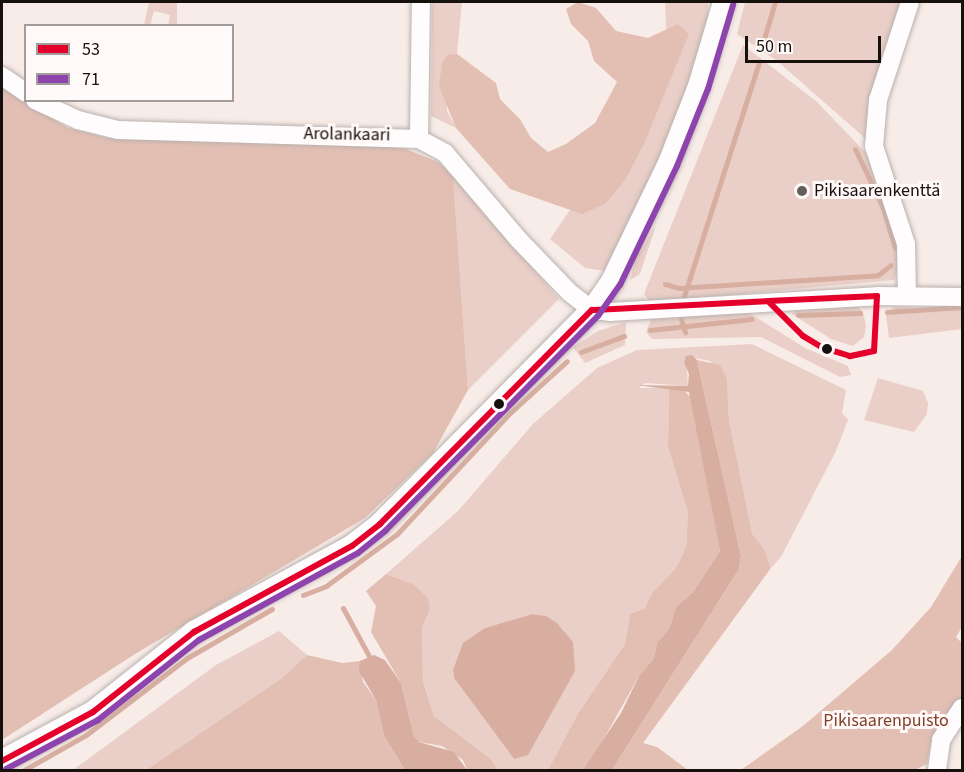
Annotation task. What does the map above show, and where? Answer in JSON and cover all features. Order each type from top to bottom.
[{"type":"street","points":[[419,139],[421,2]]},
{"type":"street","points":[[2,761],[93,712],[194,632],[352,546],[380,524],[592,310],[612,281],[669,163],[699,86],[724,2]]},
{"type":"street","points":[[907,296],[906,244],[874,146],[878,100],[910,2]]},
{"type":"street","points":[[2,76],[24,92]]},
{"type":"street","name":"Arolankaari","points":[[39,102],[78,120],[118,130],[419,139],[445,153],[519,240],[569,292],[592,310]]},
{"type":"street","points":[[592,310],[610,312],[907,296],[963,297]]},
{"type":"street","points":[[937,771],[941,740],[963,708]]},
{"type":"shaded area","points":[[149,2],[177,2],[177,24],[168,24],[170,15],[154,11],[150,24],[144,24]]},
{"type":"shaded area","points":[[432,2],[462,2],[457,54],[447,56],[447,111],[456,128],[431,116]]},
{"type":"shaded area","points":[[665,2],[708,2],[708,24],[698,62],[659,163],[606,271],[585,268],[550,239],[668,67]]},
{"type":"shaded area","points":[[745,2],[910,2],[874,146],[776,60],[737,34]]},
{"type":"shaded area","points":[[743,45],[816,101],[870,157],[899,234],[898,271],[894,280],[650,302],[644,294]]},
{"type":"shaded area","points":[[453,176],[559,299],[468,390]]},
{"type":"shaded area","points":[[656,225],[640,274],[630,280],[636,258]]},
{"type":"shaded area","points":[[857,306],[863,312],[866,326],[864,337],[853,346],[831,339],[792,314],[796,309]]},
{"type":"shaded area","points":[[894,307],[962,309],[962,329],[889,338],[886,315]]},
{"type":"shaded area","points":[[746,311],[805,348],[848,366],[851,375],[840,377],[761,337],[652,339],[646,332],[651,319]]},
{"type":"shaded area","points":[[626,322],[625,345],[585,363],[573,347],[598,331]]},
{"type":"shaded area","points":[[752,344],[846,390],[842,413],[848,420],[836,451],[781,557],[771,568],[764,549],[752,535],[729,420],[727,379],[710,361],[686,356],[688,386],[645,383],[639,388],[669,388],[668,447],[688,513],[686,547],[676,568],[652,593],[645,608],[630,614],[625,644],[577,715],[548,770],[498,770],[491,759],[434,716],[423,682],[422,628],[430,611],[413,584],[386,574],[458,511],[533,424],[597,368],[637,350]],"holes":[[[532,614],[546,616],[564,630],[514,759],[454,678],[453,670],[485,628]]]},
{"type":"shaded area","points":[[692,355],[697,360],[741,556],[739,569],[612,770],[583,770],[621,713],[639,676],[654,658],[657,643],[669,629],[676,607],[693,592],[720,551],[689,392],[636,385],[688,386],[689,374],[684,362],[686,356]]},
{"type":"shaded area","points":[[878,378],[923,391],[928,403],[927,414],[914,432],[864,420]]},
{"type":"shaded area","points":[[532,614],[546,616],[557,623],[573,642],[575,671],[528,755],[514,759],[454,678],[453,670],[463,643],[485,628]]},
{"type":"shaded area","points":[[279,631],[307,655],[282,678],[146,770],[73,770],[216,665]]},
{"type":"shaded area","points":[[374,655],[385,660],[401,683],[414,736],[419,742],[454,752],[467,770],[405,770],[384,736],[376,700],[359,671],[360,661]]},
{"type":"green space","points":[[578,2],[596,8],[616,31],[648,38],[678,24],[689,34],[644,144],[625,180],[605,204],[582,214],[510,189],[456,128],[439,86],[442,64],[447,55],[457,54],[496,83],[500,99],[520,119],[531,138],[548,152],[566,144],[595,123],[617,82],[594,61],[588,41],[571,24],[566,9]]},
{"type":"green space","points":[[2,87],[68,128],[107,138],[396,145],[438,162],[453,176],[468,390],[433,453],[365,518],[135,654],[2,740]]},
{"type":"green space","points":[[697,360],[720,365],[727,379],[729,420],[752,534],[764,549],[771,568],[643,743],[657,747],[688,770],[612,770],[739,569],[741,556]]},
{"type":"green space","points":[[669,388],[682,389],[691,397],[720,551],[693,592],[676,607],[669,629],[657,643],[654,658],[639,676],[592,760],[583,770],[548,770],[577,715],[625,644],[630,614],[645,608],[652,593],[676,568],[686,547],[688,513],[668,447]]},
{"type":"green space","name":"Pikisaarenpuisto","points":[[962,556],[962,627],[956,637],[962,643],[962,699],[932,736],[927,764],[915,770],[741,770],[803,726],[892,650],[931,607]]},
{"type":"green space","points":[[386,574],[413,584],[428,598],[430,610],[422,628],[423,682],[434,716],[491,759],[498,770],[467,770],[463,760],[442,746],[419,742],[414,736],[401,683],[371,632],[376,606],[366,591]]},
{"type":"green space","points":[[307,655],[342,663],[360,661],[363,682],[376,700],[384,736],[405,770],[146,770],[282,678]]},
{"type":"waterway","points":[[763,42],[775,2]]},
{"type":"waterway","points":[[684,296],[759,62]]},
{"type":"waterway","points":[[855,149],[882,205],[895,248]]},
{"type":"waterway","points":[[665,284],[679,288],[878,275],[891,265]]},
{"type":"waterway","points":[[887,312],[962,307]]},
{"type":"waterway","points":[[798,315],[860,313]]},
{"type":"waterway","points":[[681,319],[685,332]]},
{"type":"waterway","points":[[650,330],[751,319]]},
{"type":"waterway","points":[[581,352],[624,336]]},
{"type":"waterway","points":[[303,595],[326,586],[397,534],[510,413],[567,361]]},
{"type":"waterway","points":[[343,608],[369,656]]},
{"type":"waterway","points":[[24,770],[86,735],[187,658],[272,609]]},
{"type":"transit line","name":"71","points":[[6,769],[98,720],[199,640],[358,553],[386,530],[598,316],[620,285],[677,166],[708,89],[733,5]]},
{"type":"transit line","name":"53","points":[[877,296],[874,351],[850,356],[823,348],[803,336],[768,301],[877,296]]},
{"type":"transit line","name":"53","points":[[2,761],[93,712],[194,632],[352,546],[380,524],[592,310],[768,301]]},
{"type":"place","name":"Pikisaarenkenttä","points":[[802,191]]}]
